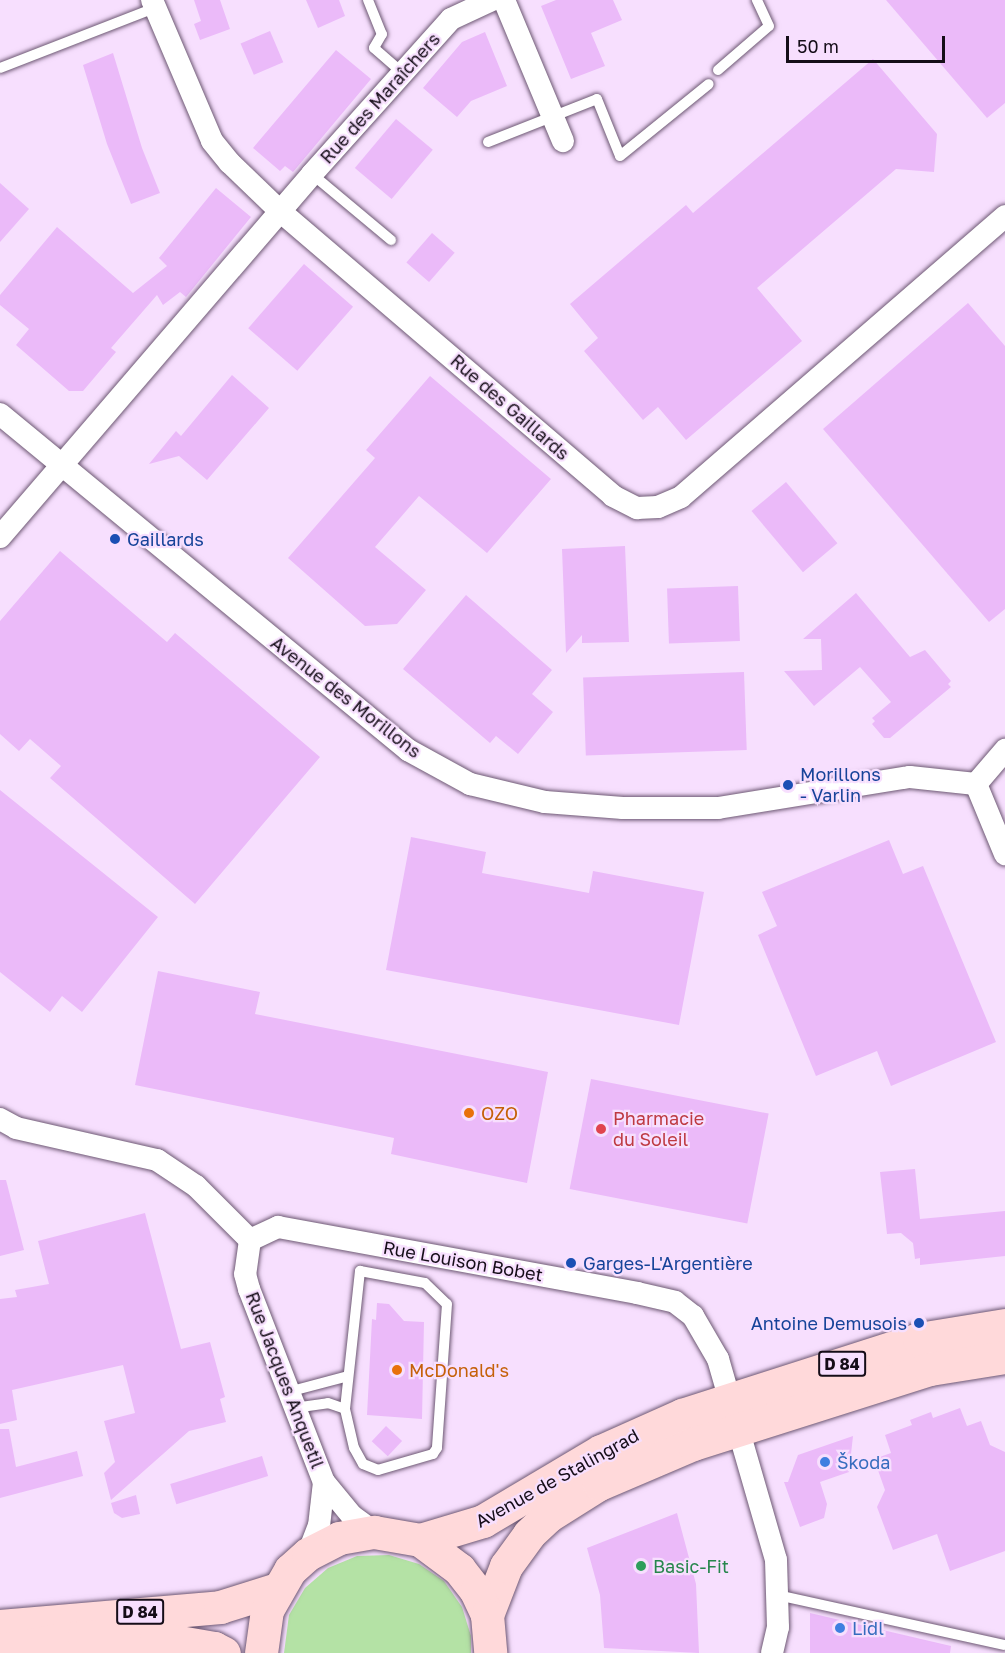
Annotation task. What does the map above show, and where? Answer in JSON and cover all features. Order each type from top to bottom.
[{"type":"main road","name":"Avenue de Stalingrad","points":[[420,1540],[483,1521],[636,1434],[731,1400],[927,1337],[1005,1325]]},
{"type":"main road","name":"Avenue de Stalingrad","points":[[486,1615],[516,1550],[548,1516],[599,1484],[693,1444],[941,1366],[1005,1357]]},
{"type":"main road","points":[[261,1653],[267,1610],[277,1589],[308,1554],[339,1538],[374,1532],[420,1540],[459,1569],[476,1591],[486,1615],[490,1653]]},
{"type":"main road","name":"D 84","points":[[0,1626],[220,1606],[277,1589]]},
{"type":"main road","name":"D 84","points":[[0,1650],[84,1636],[156,1638],[214,1648],[224,1653]]},
{"type":"street","name":"Rue des Maraîchers","points":[[281,212],[312,174],[451,19],[492,0]]},
{"type":"street","points":[[504,0],[563,141]]},
{"type":"street","name":"Rue des Gaillards","points":[[153,4],[212,141],[281,212],[613,496],[637,508],[658,507],[681,497],[1005,216]]},
{"type":"street","points":[[0,537],[281,212]]},
{"type":"street","name":"Avenue des Morillons","points":[[0,414],[408,750],[470,784],[545,802],[623,808],[718,808],[910,777],[976,784]]},
{"type":"street","points":[[1005,750],[976,784],[1005,854]]},
{"type":"street","points":[[0,1119],[16,1128],[157,1160],[196,1186],[250,1240]]},
{"type":"street","name":"Rue Louison Bobet","points":[[250,1240],[278,1227],[675,1302],[693,1316],[706,1335],[731,1400],[737,1432],[776,1560],[778,1627],[772,1653]]},
{"type":"street","name":"Rue Jacques Anquetil","points":[[250,1240],[245,1274],[249,1289],[290,1400],[324,1482],[352,1515],[374,1532]]},
{"type":"street","name":"Rue Jacques Anquetil","points":[[308,1554],[319,1526],[324,1482]]},
{"type":"lane","points":[[368,0],[382,34],[374,48],[403,73]]},
{"type":"lane","points":[[718,70],[770,26],[757,0]]},
{"type":"lane","points":[[0,68],[153,4]]},
{"type":"lane","points":[[488,142],[597,99],[621,156],[709,84]]},
{"type":"lane","points":[[312,174],[391,240]]},
{"type":"lane","points":[[360,1271],[425,1282],[447,1304],[437,1448],[433,1454],[378,1470],[363,1464],[347,1426],[345,1409],[360,1271]]},
{"type":"lane","points":[[290,1400],[348,1376]]},
{"type":"lane","points":[[290,1400],[328,1403],[345,1409]]},
{"type":"lane","points":[[776,1595],[1005,1645]]},
{"type":"green space","points":[[389,1555],[419,1564],[444,1581],[462,1607],[471,1636],[471,1653],[284,1653],[289,1615],[305,1588],[328,1568],[357,1556]]},
{"type":"building","points":[[194,0],[220,0],[230,29],[200,40],[194,24],[201,21]]},
{"type":"building","points":[[306,0],[339,0],[345,16],[318,28]]},
{"type":"building","points":[[556,0],[613,0],[622,20],[591,33],[605,66],[571,79],[541,6]]},
{"type":"building","points":[[886,0],[1005,0],[1005,103],[987,118]]},
{"type":"building","points":[[270,31],[283,62],[254,75],[241,44]]},
{"type":"building","points":[[485,32],[507,86],[471,101],[457,117],[423,88],[462,42]]},
{"type":"building","points":[[336,50],[371,79],[293,172],[285,166],[280,171],[253,148]]},
{"type":"building","points":[[113,53],[142,148],[160,193],[131,204],[107,144],[83,65]]},
{"type":"building","points":[[873,59],[937,134],[934,172],[896,169],[757,288],[802,341],[686,440],[658,407],[643,420],[584,351],[598,338],[570,304],[686,205],[693,213]]},
{"type":"building","points":[[396,119],[433,150],[392,199],[355,168]]},
{"type":"building","points":[[0,183],[29,209],[0,242]]},
{"type":"building","points":[[216,188],[251,217],[186,297],[180,292],[163,305],[157,295],[111,348],[116,352],[83,391],[69,391],[16,345],[29,329],[0,305],[0,295],[57,227],[133,293],[167,266],[159,258]]},
{"type":"building","points":[[432,233],[455,253],[429,282],[406,262]]},
{"type":"building","points":[[304,264],[353,307],[297,371],[248,328]]},
{"type":"building","points":[[968,303],[1005,346],[1005,609],[989,622],[823,429]]},
{"type":"building","points":[[232,375],[269,408],[207,480],[179,456],[149,464],[176,431],[181,436]]},
{"type":"building","points":[[430,376],[551,479],[487,553],[419,496],[375,547],[426,590],[397,624],[365,626],[288,558],[375,458],[366,450]]},
{"type":"building","points":[[786,482],[837,543],[803,572],[752,511]]},
{"type":"building","points":[[625,546],[629,642],[582,643],[582,635],[566,653],[562,549]]},
{"type":"building","points":[[60,551],[167,642],[175,633],[320,757],[195,904],[50,778],[61,766],[30,739],[19,751],[0,734],[0,621]]},
{"type":"building","points":[[738,586],[740,641],[669,643],[667,588]]},
{"type":"building","points":[[856,593],[910,657],[925,650],[951,681],[948,684],[951,687],[890,738],[884,738],[872,724],[875,721],[872,718],[891,702],[860,667],[814,706],[784,671],[822,670],[821,639],[803,639]]},
{"type":"building","points":[[466,595],[552,670],[532,694],[553,712],[518,754],[496,736],[490,743],[403,669]]},
{"type":"building","points":[[744,672],[747,750],[586,756],[583,678]]},
{"type":"building","points":[[0,790],[158,917],[82,1012],[62,996],[50,1012],[0,972]]},
{"type":"building","points":[[411,837],[486,852],[482,873],[589,893],[593,871],[704,892],[679,1025],[386,970]]},
{"type":"building","points":[[889,840],[903,874],[923,866],[996,1042],[891,1086],[877,1051],[816,1076],[758,935],[777,926],[762,892]]},
{"type":"building","points":[[158,971],[260,992],[255,1014],[548,1072],[527,1183],[391,1154],[394,1138],[135,1085]]},
{"type":"building","points":[[591,1079],[769,1114],[747,1223],[570,1189]]},
{"type":"building","points":[[915,1169],[920,1219],[1005,1211],[1005,1256],[920,1265],[920,1258],[915,1259],[913,1243],[901,1233],[887,1234],[880,1172]]},
{"type":"building","points":[[0,1180],[6,1180],[24,1250],[0,1256]]},
{"type":"building","points":[[145,1213],[181,1349],[210,1342],[225,1397],[220,1399],[226,1422],[189,1431],[111,1500],[104,1473],[115,1462],[104,1421],[135,1413],[123,1365],[12,1390],[17,1420],[0,1424],[0,1299],[17,1297],[15,1290],[49,1284],[38,1241]]},
{"type":"building","name":"McDonald's","points":[[377,1303],[389,1304],[404,1321],[424,1322],[422,1419],[367,1415],[372,1319],[376,1320]]},
{"type":"building","points":[[960,1408],[967,1426],[981,1421],[990,1445],[1005,1452],[1005,1551],[950,1571],[937,1534],[893,1550],[877,1507],[885,1490],[874,1459],[891,1453],[885,1435],[912,1425],[910,1420],[931,1412],[933,1418]]},
{"type":"building","points":[[386,1426],[402,1441],[388,1456],[372,1441]]},
{"type":"building","points":[[0,1429],[9,1429],[16,1467],[77,1451],[83,1476],[0,1498]]},
{"type":"building","points":[[853,1436],[849,1472],[820,1482],[827,1504],[824,1518],[800,1527],[784,1482],[788,1482],[798,1455]]},
{"type":"building","points":[[262,1456],[268,1476],[176,1504],[170,1484]]},
{"type":"building","points":[[136,1495],[140,1514],[122,1518],[114,1513],[111,1503]]},
{"type":"building","name":"Basic-Fit","points":[[677,1513],[696,1584],[699,1653],[604,1648],[600,1595],[587,1548]]},
{"type":"building","name":"Lidl","points":[[810,1613],[951,1646],[950,1653],[810,1653]]},
{"type":"place","name":"Gaillards","points":[[115,539]]},
{"type":"place","name":"Morillons - Varlin","points":[[788,785]]},
{"type":"place","name":"OZO","points":[[469,1113]]},
{"type":"place","name":"Pharmacie du Soleil","points":[[601,1129]]},
{"type":"place","name":"Garges-L'Argentière","points":[[571,1263]]},
{"type":"place","name":"Antoine Demusois","points":[[919,1323]]},
{"type":"place","name":"McDonald's","points":[[397,1370]]},
{"type":"place","name":"Škoda","points":[[825,1462]]},
{"type":"place","name":"Basic-Fit","points":[[641,1566]]},
{"type":"place","name":"Lidl","points":[[840,1628]]}]
